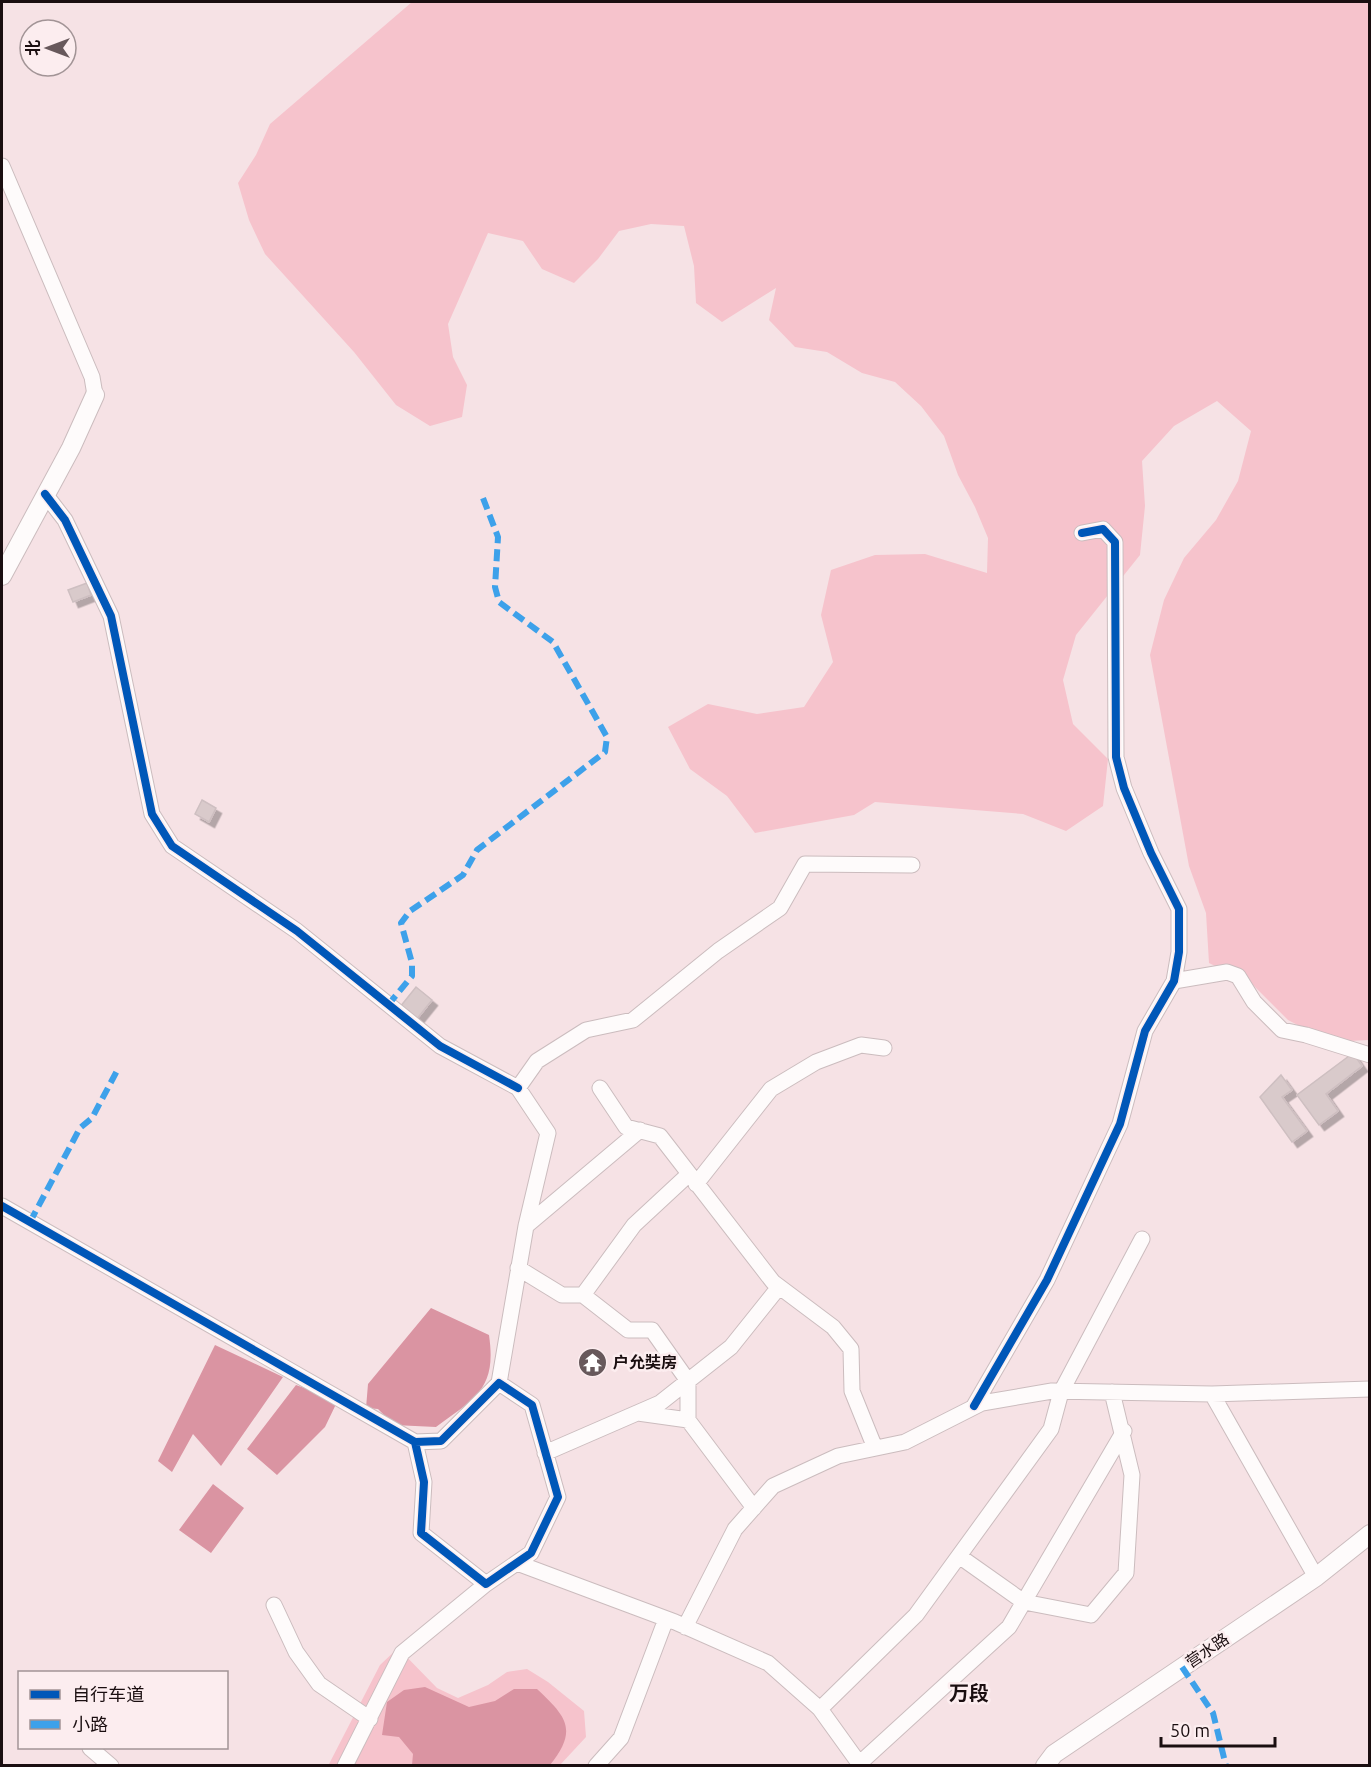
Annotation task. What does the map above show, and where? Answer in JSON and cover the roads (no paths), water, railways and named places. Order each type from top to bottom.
[{"type":"street","points":[[2,166],[92,377],[95,395],[2,576]]},
{"type":"street","points":[[2,1206],[415,1442],[441,1441],[499,1383],[526,1226],[548,1133],[518,1088],[440,1046],[297,931],[172,846],[152,814],[111,616],[65,520],[45,494]]},
{"type":"street","points":[[974,1406],[1047,1280],[1120,1124],[1145,1031],[1174,981],[1179,952],[1179,909],[1151,853],[1124,788],[1116,757],[1116,542],[1103,529],[1082,533]]},
{"type":"street","points":[[518,1088],[537,1061],[586,1030],[633,1020],[718,951],[780,908],[805,864],[912,865]]},
{"type":"street","points":[[1174,981],[1227,972],[1238,976],[1254,1002],[1282,1030],[1370,1055]]},
{"type":"street","points":[[583,1294],[634,1225],[692,1179],[771,1089],[816,1062],[861,1045],[884,1048]]},
{"type":"street","points":[[600,1088],[626,1127],[660,1136],[779,1287],[833,1327],[851,1349],[852,1391],[875,1449]]},
{"type":"street","points":[[526,1226],[639,1130]]},
{"type":"street","points":[[820,1709],[916,1615],[1051,1429],[1061,1392],[1142,1239]]},
{"type":"street","points":[[518,1268],[562,1294],[583,1294],[628,1330],[652,1330],[688,1381],[688,1420],[753,1508]]},
{"type":"street","points":[[546,1453],[660,1403],[731,1347],[779,1287]]},
{"type":"street","points":[[345,1766],[402,1653],[486,1584],[531,1553],[558,1497],[532,1405],[499,1383]]},
{"type":"street","points":[[685,1626],[735,1529],[773,1486],[838,1456],[905,1442],[981,1403],[1061,1392],[1212,1394],[1370,1389]]},
{"type":"street","points":[[959,1556],[1024,1602],[1091,1615],[1126,1573],[1132,1475],[1124,1431],[1112,1392]]},
{"type":"street","points":[[1212,1394],[1316,1577]]},
{"type":"street","points":[[638,1413],[688,1420]]},
{"type":"street","points":[[517,1563],[685,1626],[768,1663],[820,1709],[860,1764],[1009,1628],[1124,1431]]},
{"type":"street","points":[[415,1442],[424,1482],[421,1533],[486,1584]]},
{"type":"street","name":"营水路","points":[[1045,1766],[1054,1754],[1316,1577],[1370,1534]]},
{"type":"street","points":[[274,1605],[296,1652],[319,1684],[370,1719]]},
{"type":"street","points":[[596,1766],[621,1738],[666,1619]]},
{"type":"street","points":[[91,1749],[111,1766]]},
{"type":"place","name":"户允奘房","points":[[592,1362]]},
{"type":"district","name":"万段","points":[[969,1693]]}]
